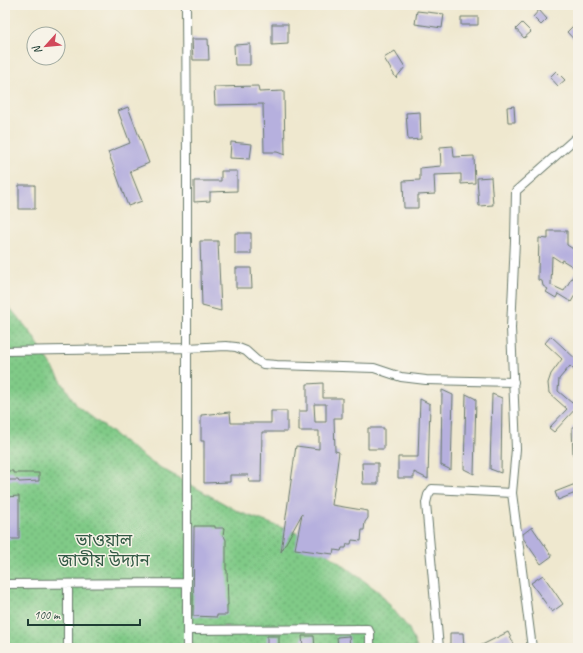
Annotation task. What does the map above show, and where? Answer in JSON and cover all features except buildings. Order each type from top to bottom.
[{"type":"street","points":[[186,5],[187,648]]},
{"type":"street","points":[[532,648],[512,493],[516,449],[511,328],[516,191],[578,136]]},
{"type":"street","points":[[5,351],[226,346],[236,347],[246,351],[263,364],[374,368],[400,377],[426,380],[514,382]]},
{"type":"street","points":[[439,648],[426,503],[428,495],[432,489],[512,493]]},
{"type":"street","points":[[5,584],[187,583]]},
{"type":"street","points":[[68,584],[68,648]]},
{"type":"street","points":[[187,630],[368,629],[370,634],[370,648]]},
{"type":"green space","name":"ভাওয়াল জাতীয় উদ্যান","points":[[5,302],[31,333],[77,406],[152,463],[239,512],[302,535],[379,592],[409,629],[417,648],[5,648]]}]
